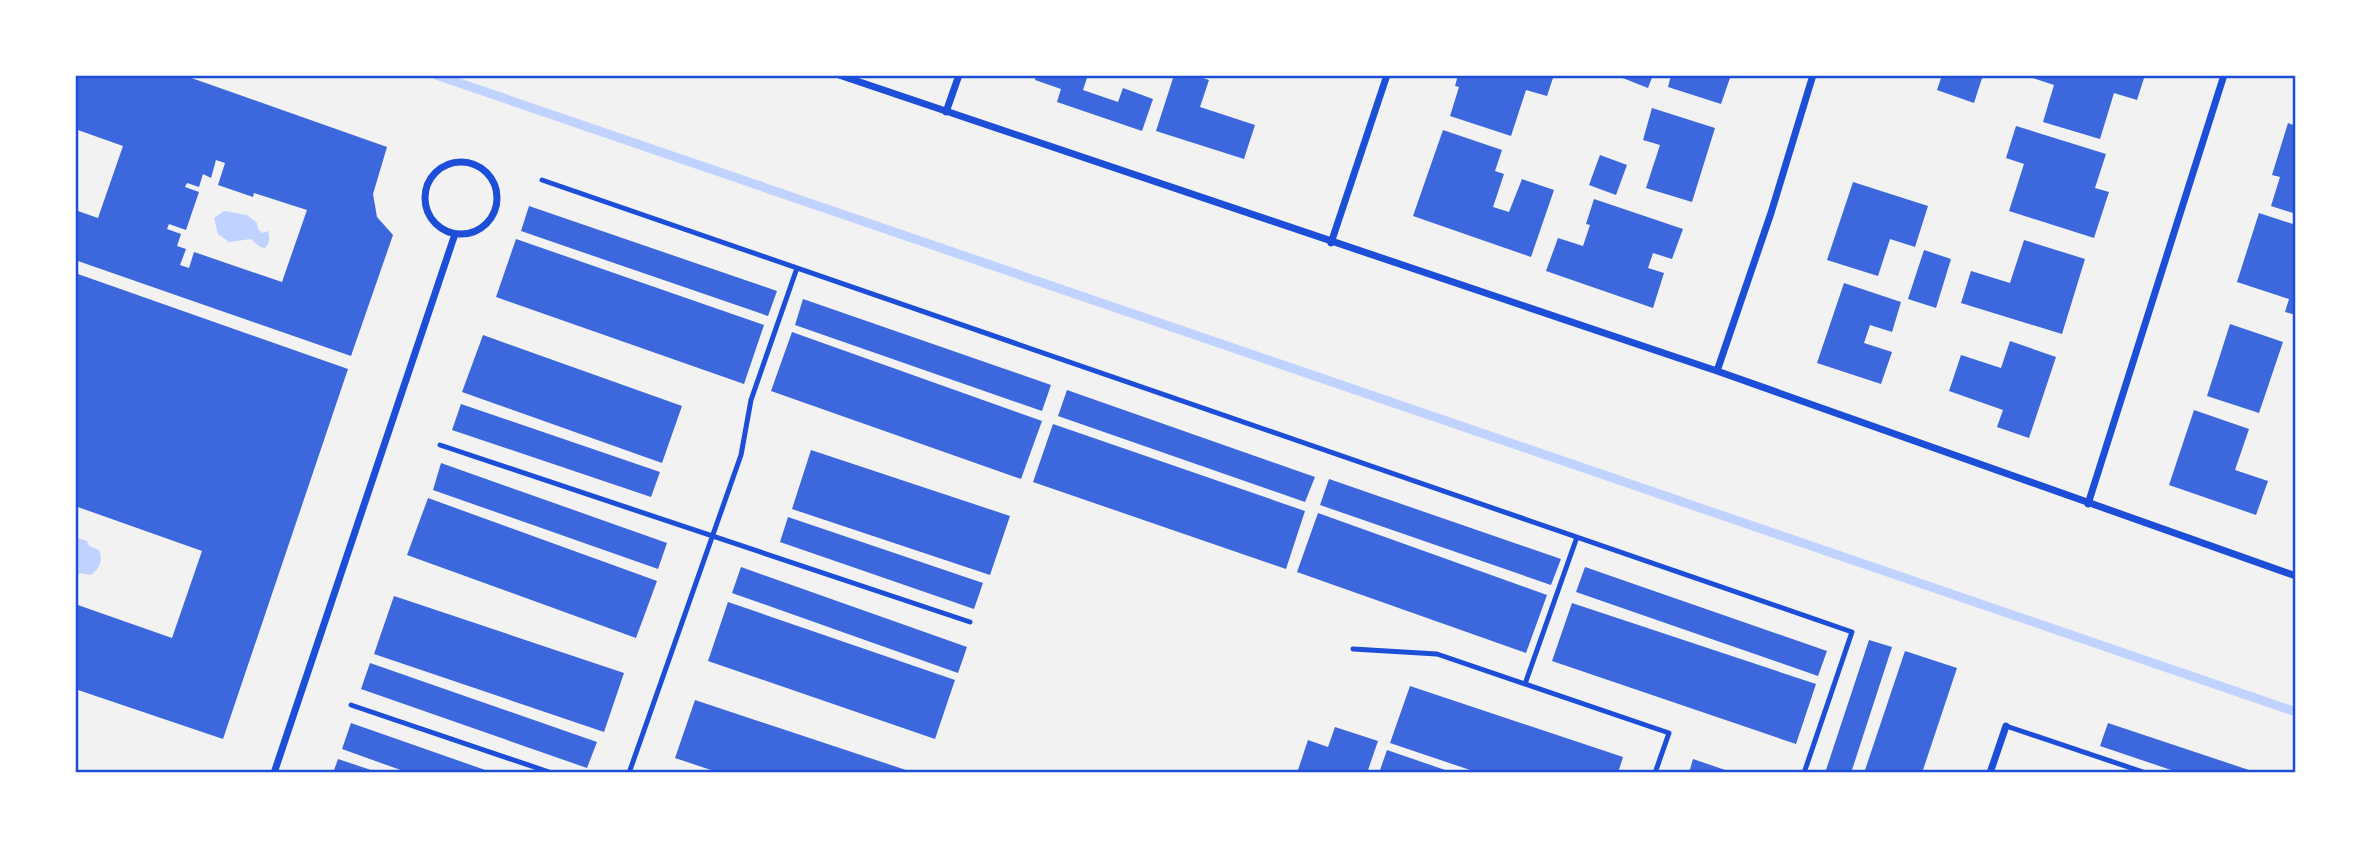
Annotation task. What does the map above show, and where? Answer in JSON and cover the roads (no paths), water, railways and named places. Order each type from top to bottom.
[{"type":"street","points":[[839,75],[1717,371],[2296,576]]},
{"type":"street","points":[[946,112],[959,75]]},
{"type":"street","points":[[1331,243],[1387,75]]},
{"type":"street","points":[[1717,371],[1771,213],[1813,75]]},
{"type":"street","points":[[2088,504],[2224,75]]},
{"type":"street","points":[[460,162],[482,169],[491,177],[497,200],[495,212],[488,223],[467,234],[455,234],[444,231],[434,223],[428,213],[425,190],[438,170],[460,162]]},
{"type":"street","points":[[274,773],[455,234]]},
{"type":"street","points":[[1990,773],[2006,726]]},
{"type":"lane","points":[[542,180],[1852,632],[1804,773]]},
{"type":"lane","points":[[629,773],[741,455],[751,400],[797,268]]},
{"type":"lane","points":[[439,445],[970,622]]},
{"type":"lane","points":[[1525,684],[1577,537]]},
{"type":"lane","points":[[1353,649],[1437,654],[1669,733],[1655,773]]},
{"type":"lane","points":[[351,705],[552,773]]},
{"type":"lane","points":[[2006,726],[2146,773]]},
{"type":"water","points":[[224,211],[247,215],[257,223],[262,233],[268,231],[267,246],[260,247],[251,239],[229,242],[218,234],[214,218]]},
{"type":"water","points":[[75,534],[77,538],[87,541],[89,546],[99,550],[101,558],[99,567],[91,575],[79,573],[77,580],[75,580]]},
{"type":"waterway","points":[[436,75],[2296,712]]}]
